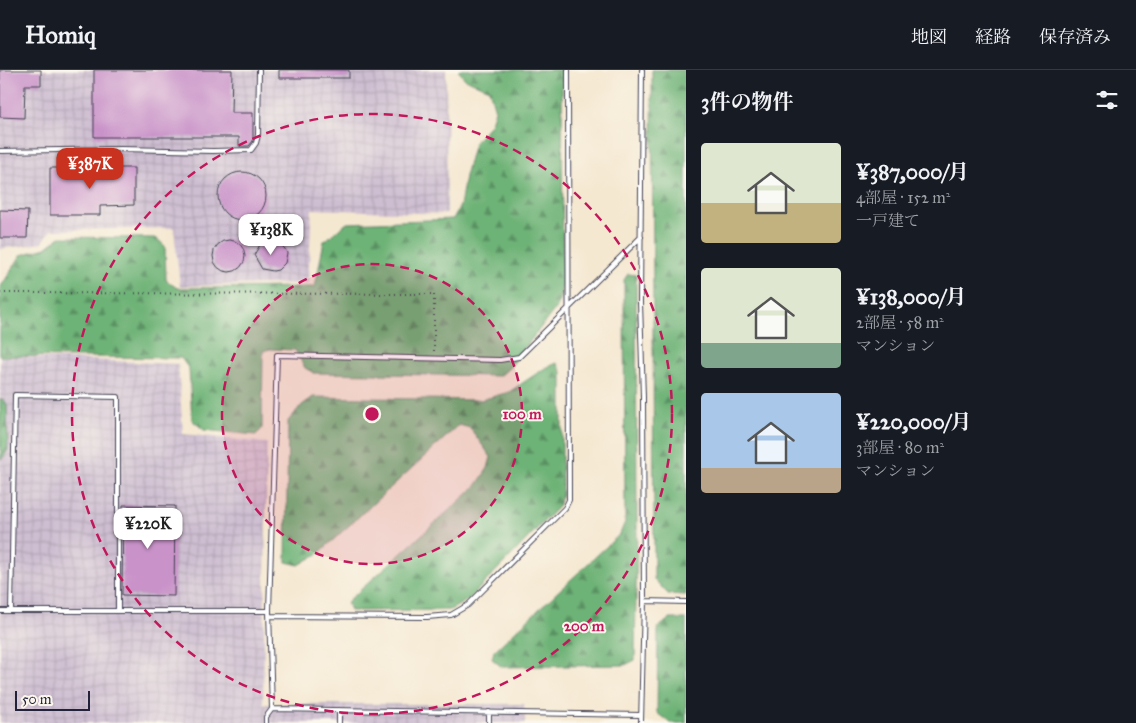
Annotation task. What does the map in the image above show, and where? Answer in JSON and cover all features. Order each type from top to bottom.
[{"type":"lane","points":[[0,151],[121,149],[251,150],[256,143],[258,135],[259,70]]},
{"type":"lane","points":[[0,611],[269,613],[427,617],[451,615],[468,605],[565,508],[569,500],[568,70]]},
{"type":"lane","points":[[641,723],[644,601],[643,397],[640,302],[642,70]]},
{"type":"lane","points":[[266,723],[266,717],[272,708],[269,613],[277,356],[500,360],[518,357],[641,237]]},
{"type":"lane","points":[[11,611],[15,395],[118,397],[118,611]]},
{"type":"lane","points":[[644,601],[686,602]]},
{"type":"lane","points":[[272,708],[641,715]]},
{"type":"lane","points":[[339,710],[339,723]]},
{"type":"lane","points":[[489,712],[490,723]]},
{"type":"path","points":[[0,293],[434,294],[434,358]]},
{"type":"shaded area","points":[[0,70],[446,70],[447,214],[312,209],[308,283],[180,286],[174,228],[51,230],[42,243],[0,249]]},
{"type":"shaded area","points":[[0,356],[178,364],[183,434],[267,443],[263,704],[524,704],[525,723],[0,723]]},
{"type":"green space","points":[[458,70],[562,70],[563,284],[558,305],[510,367],[500,376],[314,373],[305,368],[295,350],[270,349],[263,351],[262,429],[256,435],[204,430],[192,420],[189,369],[181,358],[0,356],[0,288],[21,255],[46,248],[60,237],[156,238],[165,246],[166,280],[177,288],[315,287],[324,241],[347,223],[453,219],[460,206],[465,176],[474,143],[490,125],[495,110],[489,89],[465,79]]},
{"type":"green space","points":[[652,70],[686,70],[686,595],[668,594],[654,579]]},
{"type":"green space","points":[[628,274],[636,275],[637,529],[635,660],[625,665],[502,667],[492,659],[494,651],[620,534],[625,522],[624,280]]},
{"type":"green space","points":[[557,363],[562,372],[562,495],[558,507],[468,600],[450,610],[350,611],[347,602],[476,486],[488,468],[491,457],[470,428],[459,425],[319,553],[299,565],[286,562],[288,421],[302,405],[313,397],[481,400],[509,392],[545,368]]},
{"type":"green space","points":[[0,399],[3,399],[7,404],[8,450],[1,460]]},
{"type":"green space","points":[[669,619],[686,619],[686,723],[670,723],[657,713],[658,628]]},
{"type":"building","points":[[0,70],[41,70],[41,85],[25,85],[24,118],[0,117]]},
{"type":"building","points":[[94,70],[232,70],[231,113],[253,113],[253,141],[249,146],[239,146],[239,137],[94,137]]},
{"type":"building","points":[[279,70],[349,70],[349,78],[279,78]]},
{"type":"building","points":[[50,168],[134,168],[134,205],[100,206],[100,215],[50,215]]},
{"type":"building","points":[[237,172],[247,172],[259,179],[266,191],[266,201],[259,213],[247,220],[237,220],[229,216],[222,209],[218,201],[218,191],[222,183],[229,176]]},
{"type":"building","points":[[0,210],[28,211],[27,238],[0,238]]},
{"type":"building","points":[[229,240],[240,245],[245,256],[240,267],[229,272],[218,267],[213,256],[218,245]]},
{"type":"building","points":[[269,240],[278,242],[287,253],[285,263],[278,270],[262,269],[254,255],[260,245]]},
{"type":"building","points":[[123,505],[175,506],[174,596],[122,595]]}]
